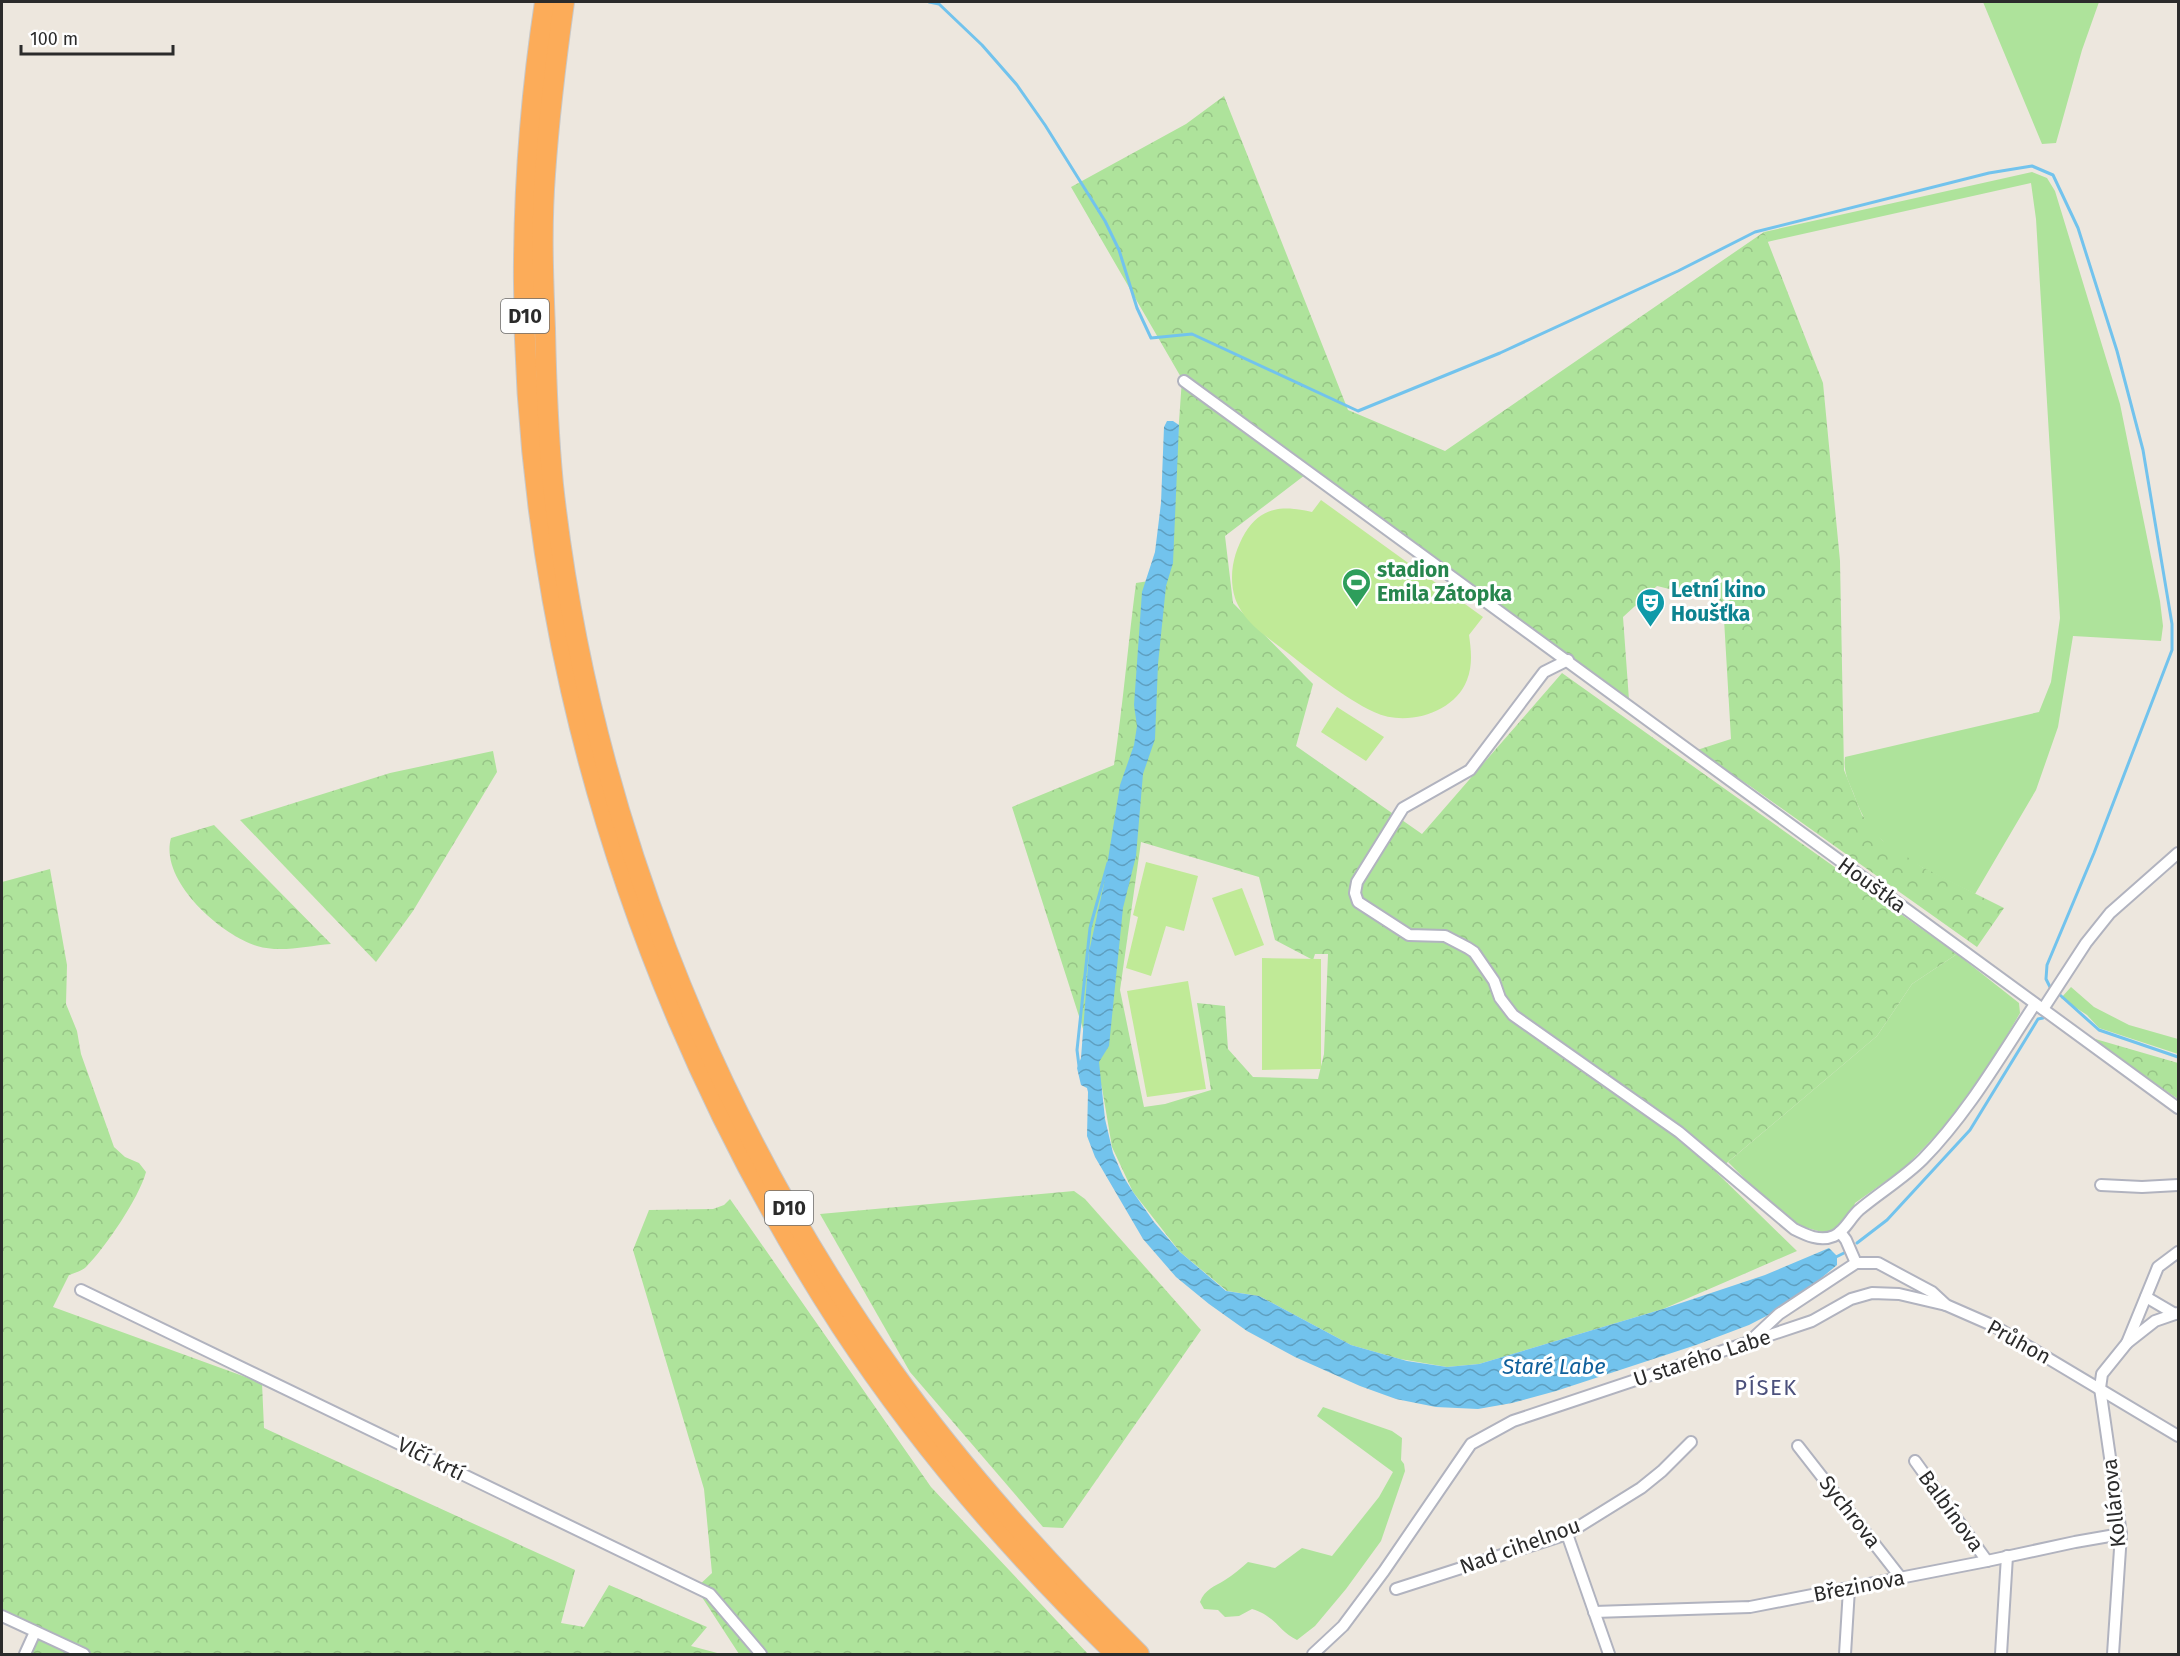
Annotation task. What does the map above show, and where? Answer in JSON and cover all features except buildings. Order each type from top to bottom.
[{"type":"highway","name":"D10","points":[[545,2],[537,53],[528,171],[525,266],[526,370],[534,471],[545,556],[567,627],[600,801],[624,880],[660,978],[692,1054],[724,1121],[769,1207],[844,1329],[935,1455],[1030,1567],[1116,1654]]},
{"type":"highway","name":"D10","points":[[564,2],[555,64],[545,177],[543,269],[546,385],[567,627]]},
{"type":"highway","name":"D10","points":[[578,682],[639,871],[676,975],[745,1125],[783,1198],[857,1318],[946,1442],[1041,1555],[1138,1654]]},
{"type":"street","name":"Houštka","points":[[1184,381],[2178,1108]]},
{"type":"street","points":[[1568,660],[1544,672],[1470,770],[1403,808],[1357,882],[1355,893],[1358,902],[1402,932],[1415,936],[1445,936],[1474,952],[1494,981],[1500,998],[1513,1015],[1679,1132],[1794,1229],[1812,1237],[1832,1237],[1840,1232],[1856,1212],[1922,1160],[1967,1108],[2110,913],[2178,853]]},
{"type":"street","points":[[2101,1185],[2142,1187],[2178,1185]]},
{"type":"street","points":[[1747,1344],[1779,1314],[1856,1263],[1840,1232]]},
{"type":"street","points":[[2127,1343],[2158,1268],[2178,1252]]},
{"type":"street","name":"Průhon","points":[[1856,1263],[1878,1263],[1932,1292],[1946,1305],[1994,1326],[2178,1436]]},
{"type":"street","name":"Vlčí krtí","points":[[81,1290],[710,1594],[761,1654]]},
{"type":"street","name":"U starého Labe","points":[[1314,1654],[1343,1626],[1384,1571],[1470,1444],[1513,1421],[1812,1321],[1851,1299],[1872,1293],[1899,1294],[1946,1305]]},
{"type":"street","points":[[2146,1297],[2177,1313]]},
{"type":"street","points":[[2100,1388],[2102,1374],[2127,1343],[2155,1321],[2177,1313]]},
{"type":"street","name":"Kollárova","points":[[2100,1388],[2121,1534],[2113,1654]]},
{"type":"street","name":"Nad cihelnou","points":[[1396,1589],[1567,1534],[1641,1488],[1691,1442]]},
{"type":"street","name":"Sychrova","points":[[1798,1446],[1902,1578]]},
{"type":"street","name":"Balbínova","points":[[1915,1461],[1987,1561]]},
{"type":"street","points":[[1567,1534],[1609,1654]]},
{"type":"street","name":"Březinova","points":[[1594,1612],[1750,1608],[2121,1534]]},
{"type":"street","points":[[2001,1654],[2007,1556]]},
{"type":"street","points":[[1845,1654],[1849,1589]]},
{"type":"street","points":[[2,1616],[84,1654]]},
{"type":"street","points":[[25,1654],[35,1632]]},
{"type":"green space","points":[[1983,2],[2099,2],[2082,50],[2056,143],[2042,144]]},
{"type":"green space","points":[[1224,96],[1348,410],[1445,451],[1764,232],[1823,383],[1840,561],[1844,770],[1862,815],[1882,840],[1922,867],[2004,908],[1977,947],[1750,786],[1694,751],[1731,739],[1723,602],[1657,586],[1623,617],[1629,700],[1305,475],[1225,536],[1233,603],[1313,684],[1296,746],[1422,834],[1562,673],[1957,954],[1912,984],[1877,1036],[1716,1172],[1797,1251],[1663,1309],[1479,1364],[1447,1367],[1400,1359],[1351,1345],[1259,1296],[1227,1291],[1180,1252],[1133,1192],[1112,1147],[1102,1088],[1012,807],[1114,765],[1136,583],[1168,578],[1182,379],[1071,187],[1186,124]],"holes":[[[1141,842],[1259,877],[1275,940],[1313,960],[1315,954],[1328,954],[1324,1054],[1318,1079],[1253,1077],[1228,1049],[1225,1006],[1197,1003],[1211,1090],[1165,1104],[1144,1107],[1120,990]]]},
{"type":"green space","points":[[2032,172],[2047,178],[2055,191],[2120,404],[2160,601],[2163,626],[2161,641],[2073,636],[2058,727],[2036,790],[1975,894],[1906,858],[1881,840],[1861,812],[1845,771],[1845,757],[2039,712],[2051,682],[2060,618],[2036,219],[2031,183],[1767,242],[1764,232]]},
{"type":"green space","name":"stadion Emila Zátopka","points":[[1321,500],[1483,617],[1469,635],[1471,663],[1467,680],[1461,692],[1440,709],[1414,717],[1400,718],[1374,712],[1339,692],[1316,675],[1257,629],[1239,607],[1233,589],[1232,572],[1235,556],[1245,533],[1259,517],[1267,512],[1293,509],[1312,512]]},
{"type":"green space","points":[[1337,707],[1384,737],[1366,761],[1321,732]]},
{"type":"green space","points":[[493,751],[497,772],[413,911],[376,962],[240,820],[390,773]]},
{"type":"green space","points":[[214,825],[331,944],[284,949],[257,946],[227,931],[196,904],[183,888],[174,871],[170,855],[171,838]]},
{"type":"green space","points":[[1146,862],[1198,876],[1184,931],[1166,926],[1151,976],[1126,968],[1138,917],[1133,915]]},
{"type":"green space","points":[[50,869],[67,965],[66,1004],[77,1031],[81,1054],[114,1147],[125,1157],[139,1163],[146,1172],[129,1208],[111,1235],[86,1267],[69,1275],[53,1307],[262,1383],[264,1428],[575,1570],[561,1623],[584,1627],[609,1585],[707,1627],[691,1646],[721,1654],[30,1654],[43,1628],[2,1611],[2,882]]},
{"type":"green space","points":[[1242,888],[1264,945],[1235,956],[1212,898]]},
{"type":"green space","points":[[1957,954],[2019,1003],[2020,1013],[1994,1058],[1944,1127],[1903,1169],[1855,1203],[1844,1238],[1789,1223],[1728,1162],[1877,1036],[1912,984]]},
{"type":"green space","points":[[1262,958],[1321,959],[1321,1069],[1262,1070]]},
{"type":"green space","points":[[1188,981],[1206,1089],[1147,1097],[1127,991]]},
{"type":"green space","points":[[2071,987],[2094,1007],[2129,1025],[2178,1039],[2178,1054],[2099,1028],[2087,1015],[2061,998]]},
{"type":"green space","points":[[2085,1036],[2178,1063],[2178,1099]]},
{"type":"green space","points":[[1074,1191],[1085,1199],[1201,1330],[1063,1528],[1043,1527],[910,1372],[820,1214]]},
{"type":"green space","points":[[730,1199],[931,1487],[1088,1654],[739,1654],[696,1588],[712,1573],[704,1489],[633,1250],[649,1210],[713,1209],[724,1205]]},
{"type":"green space","points":[[1323,1407],[1392,1431],[1402,1438],[1401,1460],[1405,1471],[1381,1541],[1315,1626],[1297,1640],[1272,1620],[1252,1609],[1239,1616],[1225,1617],[1218,1610],[1204,1609],[1200,1602],[1204,1594],[1248,1562],[1275,1568],[1302,1548],[1332,1556],[1379,1497],[1393,1472],[1317,1416]]},
{"type":"water","name":"Staré Labe","points":[[1167,421],[1173,421],[1179,425],[1173,563],[1166,586],[1158,664],[1155,739],[1143,774],[1136,856],[1123,908],[1109,1046],[1099,1062],[1105,1119],[1113,1153],[1123,1176],[1154,1222],[1180,1252],[1226,1291],[1259,1296],[1351,1345],[1407,1361],[1447,1367],[1479,1364],[1663,1309],[1765,1275],[1829,1248],[1837,1256],[1837,1265],[1790,1304],[1749,1325],[1696,1345],[1556,1391],[1478,1409],[1436,1407],[1396,1399],[1360,1386],[1295,1357],[1247,1331],[1176,1277],[1143,1239],[1095,1157],[1087,1136],[1088,1092],[1087,1088],[1081,1085],[1077,1068],[1081,1058],[1089,952],[1104,884],[1120,785],[1134,745],[1137,726],[1134,705],[1142,592],[1155,552],[1161,503],[1164,427]]},
{"type":"waterway","points":[[929,2],[939,4],[982,45],[1017,85],[1045,125],[1105,221],[1119,250],[1137,308],[1151,338],[1192,334],[1358,411],[1500,353],[1678,271],[1755,232],[1989,173],[2032,166],[2053,175],[2078,228],[2117,351],[2143,450],[2172,624],[2172,650],[2094,853],[2047,965],[2046,979],[2050,987]]},
{"type":"waterway","points":[[1079,1066],[1077,1050],[1090,928],[1108,863]]},
{"type":"waterway","points":[[2060,995],[2099,1030],[2178,1057]]},
{"type":"waterway","points":[[1857,1243],[1887,1220],[1970,1130],[2038,1019],[2043,1018]]},
{"type":"waterway","points":[[1836,1257],[1846,1252]]},
{"type":"place","name":"stadion Emila Zátopka","points":[[1356,608]]},
{"type":"place","name":"Letní kino Houšťka","points":[[1650,628]]},
{"type":"district","name":"PÍSEK","points":[[1766,1387]]}]
